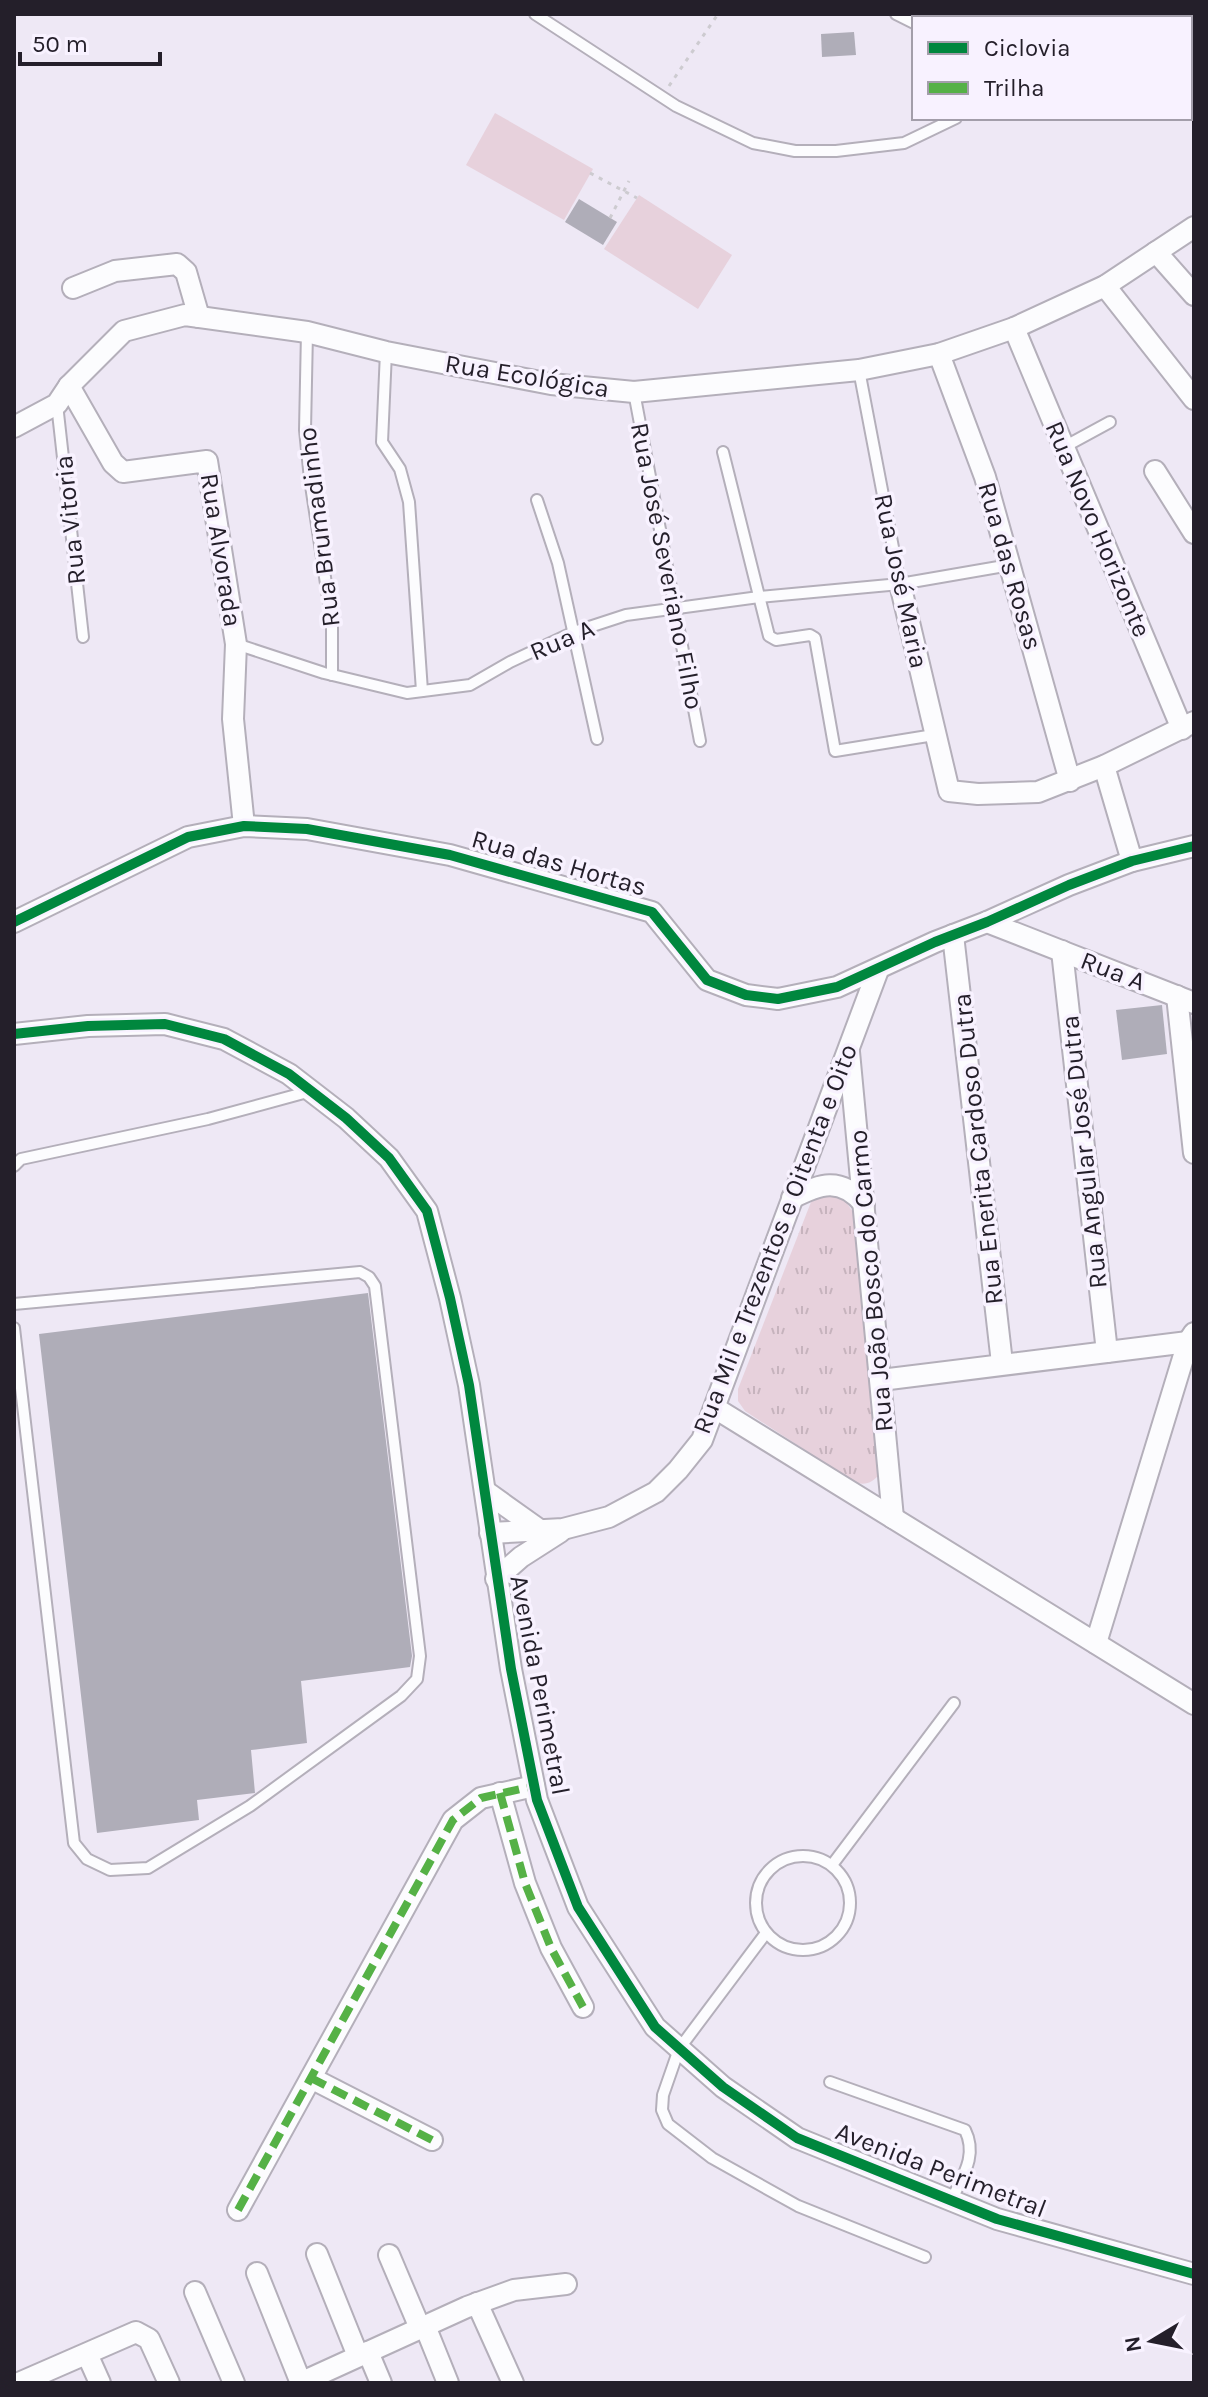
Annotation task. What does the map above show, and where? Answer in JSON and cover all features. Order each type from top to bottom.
[{"type":"street","name":"Rua Ecológica","points":[[14,427],[57,404],[69,386],[124,331],[185,315],[307,332],[386,352],[551,384],[634,392],[859,370],[939,354],[1014,328],[1105,286],[1194,227]]},
{"type":"street","points":[[1156,252],[1194,295]]},
{"type":"street","points":[[73,288],[115,271],[177,264],[186,272],[199,317]]},
{"type":"street","points":[[1105,286],[1194,399]]},
{"type":"street","name":"Rua Novo Horizonte","points":[[1014,328],[1188,726]]},
{"type":"street","name":"Rua das Rosas","points":[[939,354],[985,477],[1070,781]]},
{"type":"street","name":"Rua Alvorada","points":[[69,386],[113,463],[123,472],[207,461],[236,644],[233,719],[244,826]]},
{"type":"street","points":[[1155,471],[1194,533]]},
{"type":"street","name":"Rua José Maria","points":[[900,584],[949,791],[978,794],[1038,792],[1070,781]]},
{"type":"street","points":[[1070,781],[1188,726]]},
{"type":"street","points":[[1104,766],[1132,861]]},
{"type":"street","name":"Rua das Hortas","points":[[16,920],[188,837],[244,826],[307,829],[450,855],[652,912],[707,980],[746,995],[778,999],[837,987],[1069,885],[1132,861],[1194,846]]},
{"type":"street","name":"Rua A","points":[[987,922],[1186,999]]},
{"type":"street","name":"Rua Enerita Cardoso Dutra","points":[[953,935],[1002,1363]]},
{"type":"street","name":"Rua Angular José Dutra","points":[[1062,951],[1107,1352]]},
{"type":"street","name":"Rua Mil e Trezentos e Oitenta e Oito","points":[[490,1533],[563,1529],[609,1517],[656,1492],[702,1440],[878,970]]},
{"type":"street","points":[[1186,999],[1194,1153]]},
{"type":"street","name":"Avenida Perimetral","points":[[14,1034],[88,1026],[165,1024],[224,1039],[289,1074],[313,1091],[389,1158],[427,1211],[469,1385],[496,1579],[537,1800],[578,1907],[655,2027],[723,2087],[797,2138],[997,2219],[1194,2274]]},
{"type":"street","name":"Rua João Bosco do Carmo","points":[[848,1045],[893,1518]]},
{"type":"street","points":[[792,1198],[817,1185],[840,1187],[856,1195],[864,1204]]},
{"type":"street","points":[[881,1380],[1192,1340],[1096,1643]]},
{"type":"street","points":[[715,1408],[1096,1643],[1193,1698]]},
{"type":"street","points":[[485,1491],[541,1531]]},
{"type":"street","name":"Rua Mil e Trezentos e Oitenta e Oito","points":[[496,1579],[521,1557],[563,1529]]},
{"type":"street","points":[[238,2210],[453,1820],[481,1798],[534,1786]]},
{"type":"street","points":[[500,1793],[525,1883],[551,1948],[583,2007]]},
{"type":"street","points":[[311,2078],[432,2140]]},
{"type":"street","points":[[317,2254],[363,2354],[381,2383]]},
{"type":"street","points":[[389,2255],[448,2383]]},
{"type":"street","points":[[257,2273],[300,2383],[477,2303],[514,2290],[566,2284]]},
{"type":"street","points":[[195,2292],[234,2383]]},
{"type":"street","points":[[477,2303],[513,2383]]},
{"type":"street","points":[[30,2381],[136,2332],[149,2339],[169,2383]]},
{"type":"street","points":[[87,2354],[100,2383]]},
{"type":"lane","points":[[535,14],[676,106],[753,143],[795,151],[836,151],[904,143],[952,120]]},
{"type":"lane","name":"Rua Brumadinho","points":[[307,332],[305,430],[332,623],[332,675]]},
{"type":"lane","points":[[386,352],[382,442],[400,469],[409,502],[422,691]]},
{"type":"lane","name":"Rua José Maria","points":[[859,370],[900,584]]},
{"type":"lane","name":"Rua José Severiano Filho","points":[[634,392],[700,741]]},
{"type":"lane","name":"Rua Vitoria","points":[[57,404],[83,637]]},
{"type":"lane","points":[[1064,447],[1110,422]]},
{"type":"lane","points":[[723,452],[771,640],[810,635],[815,638],[835,751],[934,735]]},
{"type":"lane","points":[[537,500],[558,563],[597,739]]},
{"type":"lane","name":"Rua A","points":[[236,644],[332,675],[407,693],[470,685],[574,632],[626,615],[759,597],[900,584],[1010,565]]},
{"type":"lane","points":[[14,1166],[21,1159],[208,1119],[313,1091]]},
{"type":"lane","points":[[14,1304],[360,1272],[369,1277],[375,1286],[420,1656],[417,1679],[401,1696],[250,1806],[148,1868],[110,1870],[87,1859],[74,1843],[14,1328]]},
{"type":"lane","points":[[832,1865],[954,1703]]},
{"type":"lane","points":[[799,1855],[811,1856],[832,1865],[846,1882],[851,1905],[849,1916],[838,1936],[818,1948],[807,1950],[785,1947],[766,1933],[760,1923],[756,1901],[758,1890],[769,1870],[799,1855]]},
{"type":"lane","points":[[766,1933],[679,2049],[663,2095],[662,2110],[668,2124],[712,2158],[798,2206],[925,2257]]},
{"type":"lane","points":[[830,2082],[965,2130],[971,2142],[970,2160],[951,2201]]},
{"type":"path","points":[[662,96],[718,14]]},
{"type":"path","points":[[590,173],[637,198]]},
{"type":"path","points":[[610,218],[629,181]]},
{"type":"green space","points":[[495,113],[593,169],[564,220],[466,165]]},
{"type":"green space","points":[[639,195],[732,255],[698,309],[604,249]]},
{"type":"green space","points":[[824,1195],[844,1199],[855,1215],[880,1473],[865,1484],[854,1482],[745,1411],[738,1401],[738,1389],[811,1202]]},
{"type":"building","points":[[854,32],[856,55],[822,57],[821,34]]},
{"type":"building","points":[[579,199],[617,222],[603,245],[565,222]]},
{"type":"building","points":[[1162,1005],[1167,1054],[1122,1060],[1116,1010]]},
{"type":"building","points":[[368,1293],[412,1656],[410,1667],[301,1681],[307,1743],[251,1750],[255,1793],[197,1800],[199,1820],[97,1833],[39,1334]]},
{"type":"marked path","points":[[238,2210],[453,1820],[481,1798],[534,1786]]},
{"type":"marked path","points":[[500,1793],[525,1883],[551,1948],[583,2007]]},
{"type":"marked path","points":[[311,2078],[432,2140]]},
{"type":"cycle path","points":[[14,922],[188,837],[244,826],[307,829],[450,855],[652,912],[707,980],[746,995],[778,999],[837,987],[1069,885],[1132,861],[1194,846]]},
{"type":"cycle path","points":[[14,1034],[88,1026],[165,1024],[224,1039],[289,1074],[346,1118],[389,1158],[427,1211],[469,1385],[511,1669],[537,1800],[578,1907],[655,2027],[723,2087],[797,2138],[997,2219],[1194,2274]]}]
